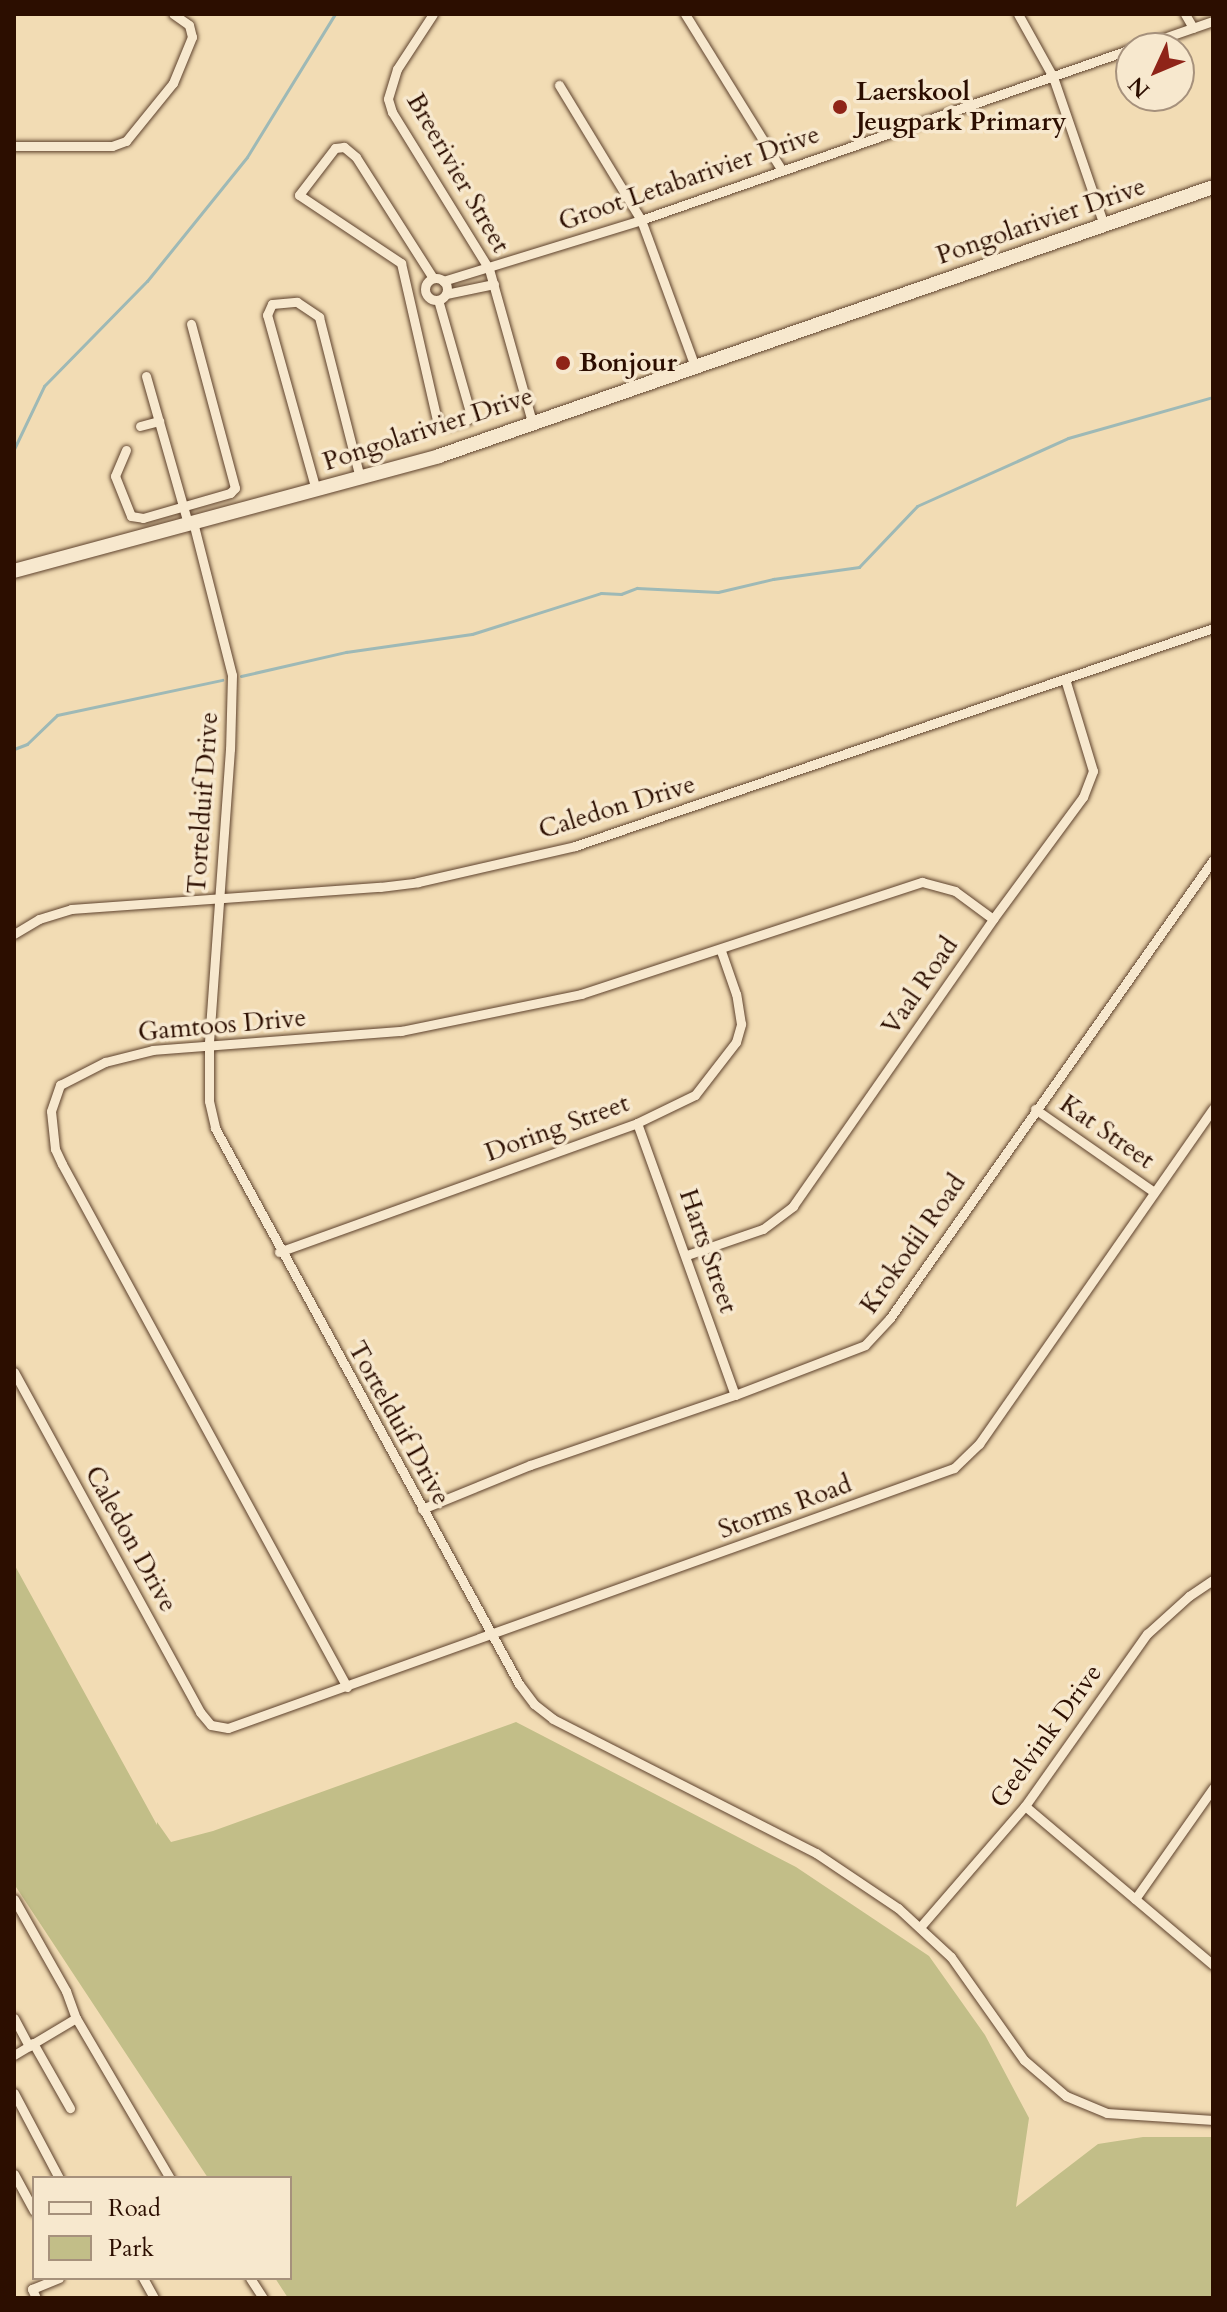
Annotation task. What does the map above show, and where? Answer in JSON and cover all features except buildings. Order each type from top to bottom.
[{"type":"street","points":[[14,146],[112,146],[126,141],[169,90],[192,37],[186,21],[173,14]]},
{"type":"street","name":"Breerivier Street","points":[[433,14],[389,85],[392,112],[489,269],[532,422]]},
{"type":"street","points":[[685,14],[781,169]]},
{"type":"street","points":[[1018,14],[1053,77],[1104,225]]},
{"type":"street","points":[[1185,14],[1193,28]]},
{"type":"street","name":"Groot Letabarivier Drive","points":[[1182,32],[1213,21]]},
{"type":"street","name":"Groot Letabarivier Drive","points":[[438,280],[489,269],[641,220],[1115,55]]},
{"type":"street","points":[[559,85],[641,220],[695,367]]},
{"type":"street","points":[[344,147],[356,157],[438,280],[470,415],[444,426],[437,420],[412,297],[398,259],[299,195],[335,148],[344,147]]},
{"type":"street","name":"Pongolarivier Drive","points":[[14,571],[439,456],[1213,187]]},
{"type":"street","points":[[425,293],[427,282],[438,280]]},
{"type":"street","points":[[425,293],[430,299],[494,284]]},
{"type":"street","points":[[412,297],[425,293]]},
{"type":"street","points":[[316,490],[267,315],[272,304],[291,300],[307,305],[319,317],[360,478]]},
{"type":"street","points":[[126,450],[115,476],[128,514],[143,518],[230,493],[235,488],[191,324]]},
{"type":"street","name":"Tortelduif Drive","points":[[146,376],[182,506],[191,522],[232,675],[209,1045],[209,1101],[215,1128],[279,1252],[526,1695],[553,1719],[816,1853],[921,1926],[951,1957],[1019,2053],[1047,2083],[1078,2102],[1107,2113],[1213,2120]]},
{"type":"street","points":[[140,426],[159,421]]},
{"type":"street","name":"Caledon Drive","points":[[14,934],[39,919],[71,909],[418,882],[575,846],[1213,628]]},
{"type":"street","name":"Vaal Road","points":[[687,1255],[745,1237],[785,1216],[993,919],[1083,797],[1093,776],[1065,679]]},
{"type":"street","name":"Krokodil Road","points":[[422,1509],[530,1465],[843,1355],[873,1338],[1213,860]]},
{"type":"street","name":"Gamtoos Drive","points":[[347,1687],[55,1149],[51,1101],[60,1085],[70,1077],[129,1054],[386,1032],[448,1023],[581,994],[721,951],[922,882],[955,891],[993,919]]},
{"type":"street","name":"Doring Street","points":[[279,1252],[637,1123],[695,1095],[736,1042],[740,1013],[721,951]]},
{"type":"street","name":"Kat Street","points":[[1035,1109],[1154,1192]]},
{"type":"street","name":"Storms Road","points":[[211,1725],[219,1728],[238,1725],[954,1468],[979,1444],[1213,1109]]},
{"type":"street","name":"Harts Street","points":[[637,1123],[735,1395]]},
{"type":"street","name":"Caledon Drive","points":[[14,1372],[200,1712],[211,1725]]},
{"type":"street","name":"Geelvink Drive","points":[[921,1926],[1025,1806],[1147,1634],[1162,1617],[1213,1580]]},
{"type":"street","points":[[1135,1899],[1213,1788]]},
{"type":"street","points":[[1025,1806],[1213,1965]]},
{"type":"street","points":[[14,1899],[66,1991],[76,2018],[169,2176]]},
{"type":"street","points":[[14,2018],[70,2108]]},
{"type":"street","points":[[14,2055],[76,2018]]},
{"type":"street","points":[[14,2093],[58,2176]]},
{"type":"street","points":[[14,2174],[32,2207]]},
{"type":"street","points":[[36,2298],[32,2289],[54,2280]]},
{"type":"street","points":[[144,2280],[154,2298]]},
{"type":"street","points":[[251,2280],[263,2298]]},
{"type":"green space","points":[[14,1564],[157,1825],[157,1822],[171,1842],[213,1831],[516,1722],[796,1867],[929,1956],[985,2035],[1029,2118],[1016,2207],[1098,2144],[1143,2137],[1213,2137],[1213,2298],[288,2298],[276,2280],[292,2280],[292,2176],[207,2176],[14,1884]]},
{"type":"waterway","points":[[14,449],[44,386],[147,281],[247,157],[335,14]]},
{"type":"waterway","points":[[241,676],[346,652],[472,634],[601,593],[621,594],[637,588],[718,592],[773,579],[859,567],[917,506],[1068,438],[1213,397]]},
{"type":"waterway","points":[[14,749],[27,744],[57,715],[222,680]]},
{"type":"place","name":"Laerskool Jeugpark Primary","points":[[840,107]]},
{"type":"place","name":"Bonjour","points":[[563,363]]}]
